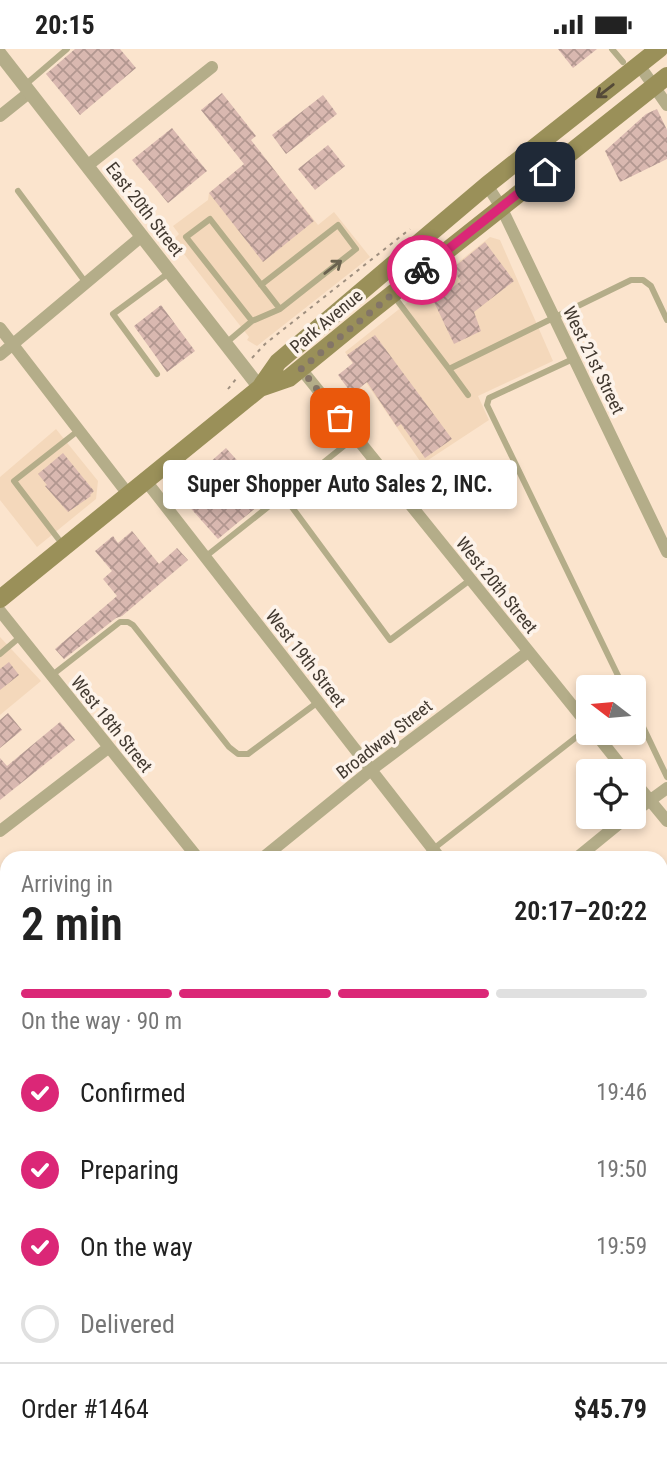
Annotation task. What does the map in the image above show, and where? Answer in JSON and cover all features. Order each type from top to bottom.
[{"type":"main road","name":"Park Avenue","points":[[0,599],[260,388],[278,362],[631,64],[659,49]]},
{"type":"main road","name":"Park Avenue","points":[[260,388],[289,378],[301,369],[661,80]]},
{"type":"street","name":"East 20th Street","points":[[0,54],[260,388]]},
{"type":"street","points":[[631,64],[661,80],[667,105]]},
{"type":"street","points":[[87,166],[212,67]]},
{"type":"street","points":[[0,115],[27,89]]},
{"type":"street","name":"West 21st Street","points":[[487,185],[501,207],[667,552]]},
{"type":"street","points":[[0,355],[142,236]]},
{"type":"street","points":[[0,328],[128,494]]},
{"type":"street","name":"West 20th Street","points":[[301,369],[576,712]]},
{"type":"street","name":"West 19th Street","points":[[146,481],[371,770],[429,851]]},
{"type":"street","name":"West 18th Street","points":[[0,611],[192,851]]},
{"type":"street","name":"Broadway Street","points":[[271,851],[371,770],[528,652]]},
{"type":"street","points":[[605,745],[616,759]]},
{"type":"street","points":[[0,831],[108,748]]},
{"type":"street","points":[[646,802],[667,788]]},
{"type":"street","points":[[646,796],[667,821]]},
{"type":"street","points":[[585,851],[612,829]]},
{"type":"lane","points":[[27,89],[67,49]]},
{"type":"lane","points":[[612,49],[631,64]]},
{"type":"lane","points":[[18,191],[86,283]]},
{"type":"lane","points":[[252,321],[186,237],[210,219],[280,309]]},
{"type":"lane","points":[[226,344],[252,321],[280,309],[356,249],[338,225],[261,285]]},
{"type":"lane","points":[[157,375],[113,314],[170,272]]},
{"type":"lane","points":[[449,369],[631,280],[643,280],[651,286],[667,320]]},
{"type":"lane","points":[[392,294],[468,395]]},
{"type":"lane","points":[[574,359],[489,398],[487,405],[618,675]]},
{"type":"lane","points":[[64,547],[13,481],[79,430]]},
{"type":"lane","points":[[205,557],[356,437]]},
{"type":"lane","points":[[283,495],[390,640],[471,580]]},
{"type":"lane","points":[[51,676],[124,621],[133,625],[229,747],[238,754],[248,754],[318,702]]},
{"type":"lane","points":[[0,655],[20,637]]},
{"type":"lane","points":[[646,733],[667,777]]},
{"type":"lane","points":[[437,851],[576,737]]},
{"type":"path","points":[[250,361],[260,349]]},
{"type":"path","points":[[228,389],[240,374]]},
{"type":"shaded area","points":[[260,152],[318,225],[334,212],[370,257],[257,346],[247,340],[249,337],[173,240],[179,234],[173,226],[208,200],[209,193]]},
{"type":"shaded area","points":[[490,237],[500,240],[553,361],[478,396],[489,420],[422,464],[345,352]]},
{"type":"shaded area","points":[[56,429],[98,481],[96,499],[37,547],[0,500],[0,477]]},
{"type":"shaded area","points":[[0,637],[41,681],[0,715]]},
{"type":"building","points":[[75,49],[120,49],[136,68],[80,115],[46,74]]},
{"type":"building","points":[[558,49],[597,49],[573,68]]},
{"type":"building","points":[[222,93],[256,136],[251,140],[314,221],[263,262],[209,193],[244,164],[201,110]]},
{"type":"building","points":[[323,95],[337,114],[286,154],[272,135]]},
{"type":"building","points":[[657,109],[667,130],[667,159],[620,182],[605,151],[646,114]]},
{"type":"building","points":[[172,128],[207,171],[168,203],[132,160]]},
{"type":"building","points":[[328,145],[345,166],[315,190],[298,169]]},
{"type":"building","points":[[485,242],[514,281],[474,312],[481,331],[454,344],[434,302],[461,281],[452,269]]},
{"type":"building","points":[[161,305],[195,351],[167,372],[134,326]]},
{"type":"building","points":[[375,335],[452,439],[425,458],[401,424],[397,427],[367,382],[352,394],[338,375],[353,363],[347,355]]},
{"type":"building","points":[[226,448],[244,468],[237,475],[243,482],[239,485],[258,506],[218,539],[186,503],[217,474],[208,464]]},
{"type":"building","points":[[63,453],[94,491],[68,512],[38,474]]},
{"type":"building","points":[[132,531],[159,564],[177,548],[188,560],[122,616],[64,659],[55,649],[117,596],[103,579],[112,571],[95,551],[113,536],[118,543]]},
{"type":"building","points":[[9,662],[19,675],[0,690],[0,669]]},
{"type":"building","points":[[8,713],[22,730],[0,748],[0,720]]},
{"type":"building","points":[[60,722],[75,740],[0,800],[0,758],[7,766]]},
{"type":"way so far","points":[[340,418],[301,369],[422,270]]},
{"type":"place","name":"Super Shopper Auto Sales 2, INC.","points":[[340,418]]},
{"type":"route","points":[[422,270],[545,172]]}]
